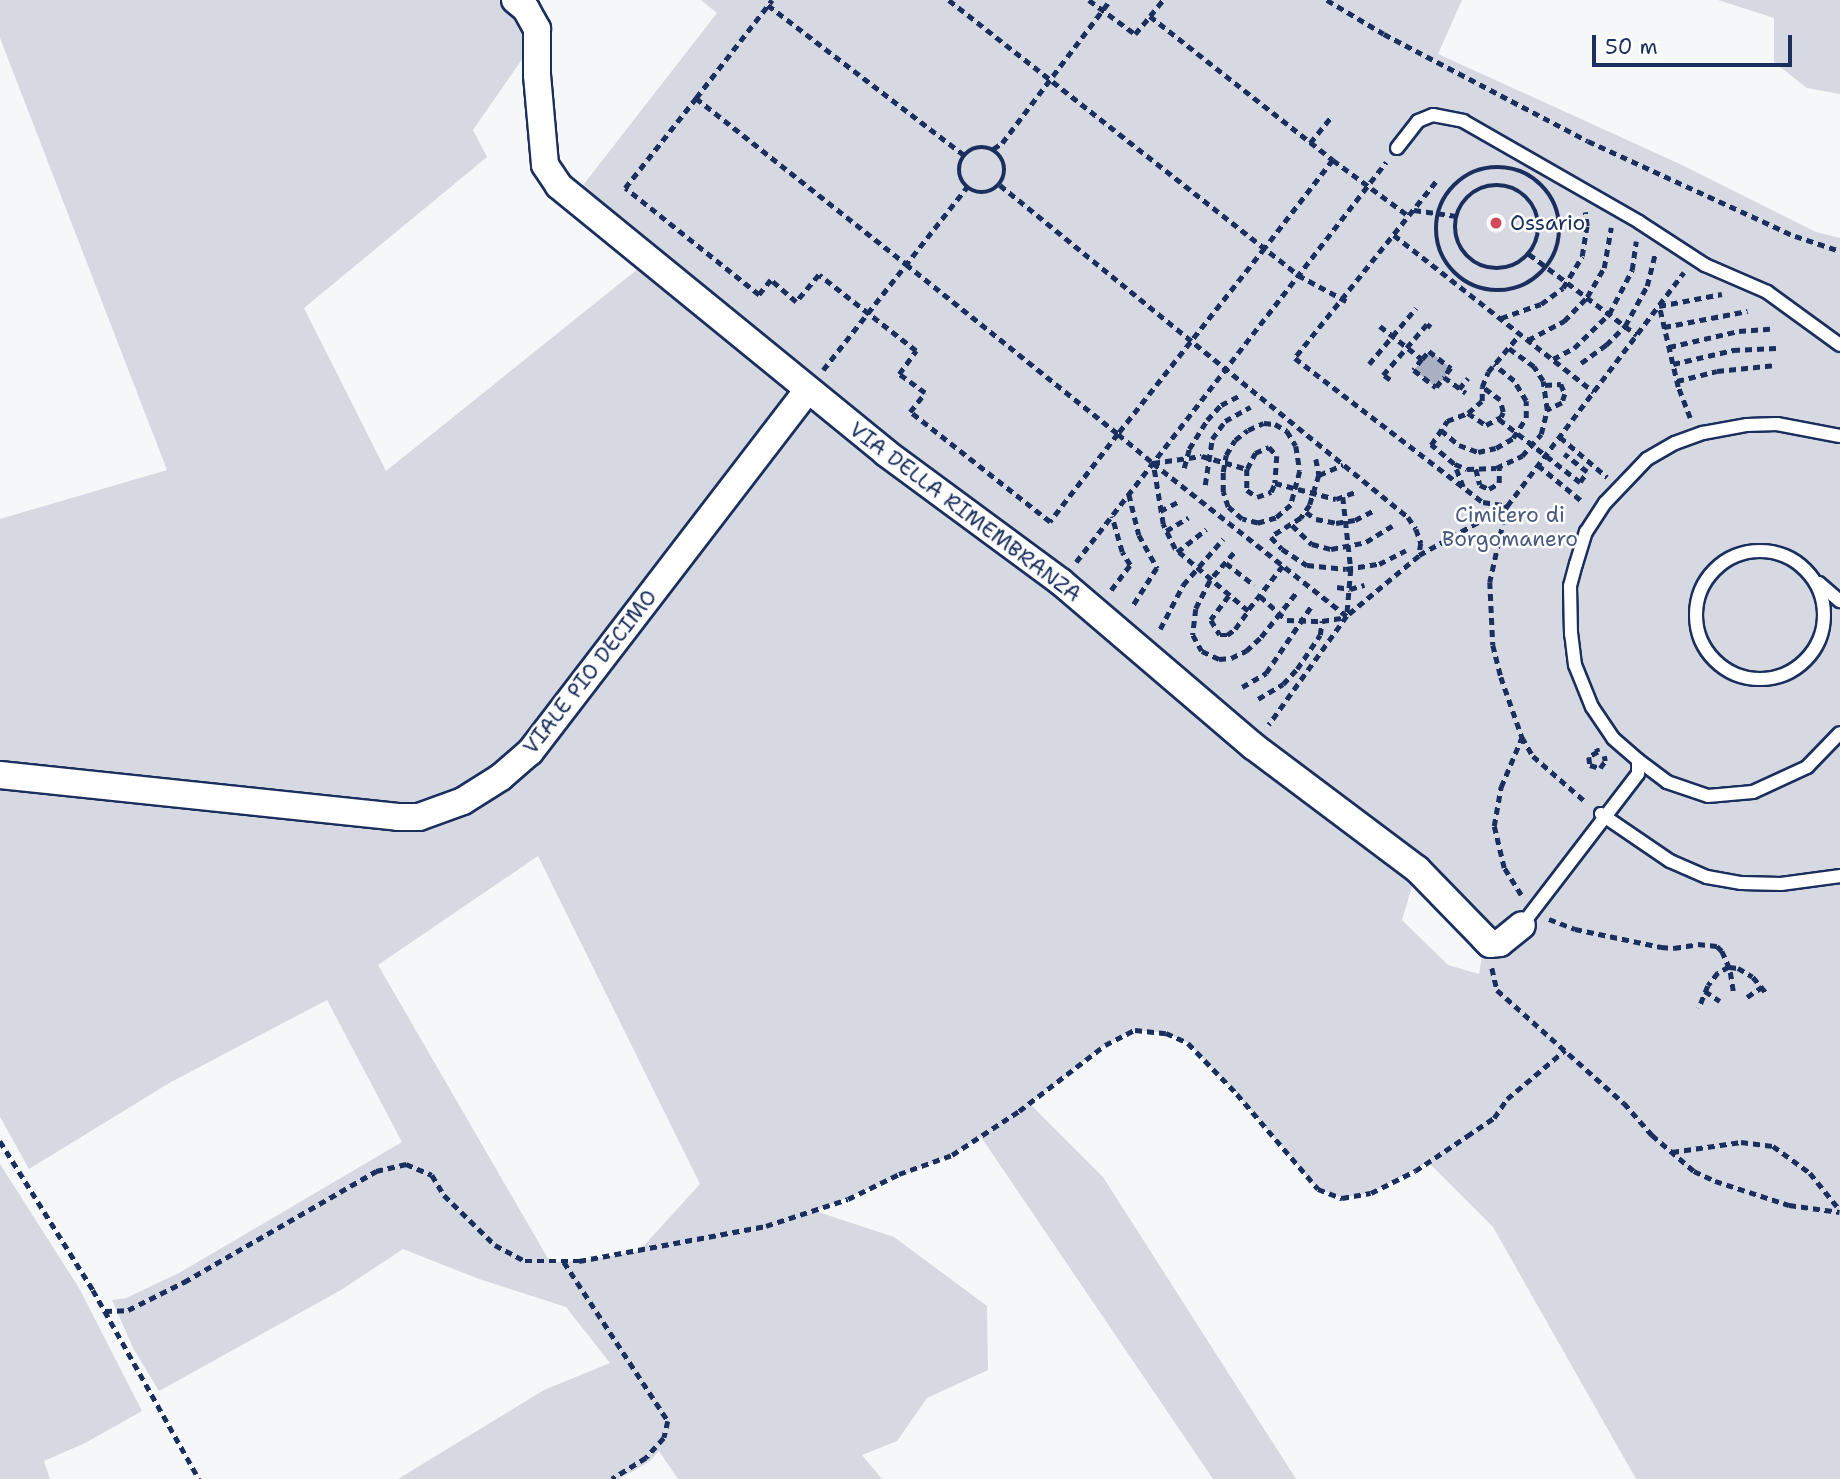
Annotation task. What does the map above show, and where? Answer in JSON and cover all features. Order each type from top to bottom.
[{"type":"street","name":"VIA DELLA RIMEMBRANZA","points":[[515,0],[526,9],[537,29],[537,75],[545,165],[552,179],[886,453],[1061,582],[1254,746],[1416,869],[1485,939]]},
{"type":"street","name":"VIALE PIO DECIMO","points":[[0,775],[398,817],[419,817],[463,801],[501,777],[530,752],[808,390]]},
{"type":"street","points":[[1485,939],[1490,944],[1500,943],[1528,918]]},
{"type":"lane","points":[[1396,148],[1418,121],[1433,115],[1463,121],[1695,258],[1767,292],[1840,345]]},
{"type":"lane","points":[[1840,436],[1777,424],[1747,425],[1703,433],[1675,443],[1647,459],[1605,502],[1586,532],[1570,586],[1575,665],[1592,706],[1612,738],[1667,782],[1708,796],[1740,794],[1781,781],[1807,767],[1840,733]]},
{"type":"lane","points":[[1813,577],[1822,597],[1825,619],[1819,641],[1807,659],[1788,673],[1767,679],[1747,678],[1728,671],[1712,659],[1701,642],[1695,623],[1699,593],[1715,568],[1732,556],[1753,550],[1776,552],[1797,561],[1840,601]]},
{"type":"lane","points":[[1528,918],[1603,816],[1639,774],[1638,760]]},
{"type":"lane","points":[[1603,816],[1670,861],[1707,877],[1741,883],[1781,884],[1840,876]]},
{"type":"path","points":[[772,0],[625,188],[759,295],[771,281],[796,302],[819,275],[868,313],[916,351],[899,374],[925,393],[910,412],[1050,522],[1332,160]]},
{"type":"path","points":[[949,0],[1298,275],[1350,303]]},
{"type":"path","points":[[1089,0],[1135,34],[1163,0]]},
{"type":"path","points":[[993,149],[1110,0]]},
{"type":"path","points":[[1327,0],[1384,34],[1588,141],[1796,236],[1840,251]]},
{"type":"path","points":[[768,5],[964,155]]},
{"type":"path","points":[[1150,16],[1332,160],[1409,216]]},
{"type":"path","points":[[696,98],[1347,617]]},
{"type":"path","points":[[1310,143],[1331,117]]},
{"type":"path","points":[[993,149],[974,148],[964,155],[958,168],[967,187],[980,193],[1000,185]]},
{"type":"path","points":[[1061,582],[1396,148]]},
{"type":"path","points":[[993,149],[1005,165],[1000,185]]},
{"type":"path","points":[[1499,167],[1525,173],[1547,190],[1559,215],[1558,242],[1547,267],[1532,280],[1505,290],[1485,289],[1462,278],[1441,252],[1437,233],[1438,214],[1451,190],[1472,173],[1499,167]]},
{"type":"path","points":[[1436,182],[1295,358],[1483,502],[1507,506]]},
{"type":"path","points":[[1000,185],[1413,523],[1422,543],[1419,556]]},
{"type":"path","points":[[1493,185],[1517,190],[1530,200],[1537,215],[1537,239],[1530,254],[1513,266],[1483,266],[1460,246],[1457,216],[1464,201],[1477,190],[1493,185]]},
{"type":"path","points":[[808,390],[967,187]]},
{"type":"path","points":[[1500,318],[1553,298],[1567,282],[1582,256],[1586,241],[1587,226],[1583,205]]},
{"type":"path","points":[[1414,210],[1457,216]]},
{"type":"path","points":[[1528,340],[1564,321],[1597,284],[1609,252],[1611,218]]},
{"type":"path","points":[[1552,359],[1574,348],[1609,314],[1632,270],[1636,234]]},
{"type":"path","points":[[1394,235],[1594,392]]},
{"type":"path","points":[[1581,363],[1606,345],[1625,326],[1647,286],[1656,248]]},
{"type":"path","points":[[1530,254],[1637,335]]},
{"type":"path","points":[[1603,816],[1533,756],[1522,737],[1493,645],[1489,612],[1494,555],[1507,506],[1695,258]]},
{"type":"path","points":[[1457,285],[1462,278]]},
{"type":"path","points":[[1659,306],[1731,292]]},
{"type":"path","points":[[1659,306],[1677,381],[1692,422],[1684,424]]},
{"type":"path","points":[[1369,363],[1416,308]]},
{"type":"path","points":[[1664,327],[1747,311]]},
{"type":"path","points":[[1390,380],[1383,375],[1427,324],[1431,327]]},
{"type":"path","points":[[1380,326],[1422,359]]},
{"type":"path","points":[[1669,347],[1739,331],[1770,329]]},
{"type":"path","points":[[1507,348],[1534,367],[1545,385],[1545,426],[1534,446],[1515,460],[1499,467],[1476,470],[1454,464],[1431,445],[1447,421],[1468,413],[1482,401],[1482,387],[1487,371],[1494,365],[1507,348],[1520,334]]},
{"type":"path","points":[[1673,364],[1733,350],[1776,348]]},
{"type":"path","points":[[1429,351],[1451,368],[1444,377],[1436,387],[1414,370],[1429,351]]},
{"type":"path","points":[[1441,430],[1459,446],[1478,452],[1505,444],[1517,433],[1526,418],[1526,401],[1514,381],[1494,365]]},
{"type":"path","points":[[1677,381],[1717,371],[1776,365]]},
{"type":"path","points":[[1444,377],[1466,393]]},
{"type":"path","points":[[1459,388],[1468,378]]},
{"type":"path","points":[[1545,385],[1558,384],[1564,388],[1562,403],[1547,410]]},
{"type":"path","points":[[1468,413],[1486,425],[1499,419],[1503,412],[1500,400],[1482,387]]},
{"type":"path","points":[[1184,468],[1186,457],[1206,420],[1221,405],[1239,396]]},
{"type":"path","points":[[1205,485],[1208,458],[1218,430],[1231,416],[1250,407]]},
{"type":"path","points":[[1499,419],[1580,482],[1587,472],[1564,454]]},
{"type":"path","points":[[1264,423],[1275,424],[1287,431],[1296,446],[1301,464],[1297,490],[1291,505],[1276,518],[1250,522],[1234,513],[1223,492],[1229,448],[1241,434],[1264,423]]},
{"type":"path","points":[[1560,437],[1606,478],[1615,470]]},
{"type":"path","points":[[1269,447],[1277,456],[1275,483],[1265,496],[1251,495],[1245,482],[1247,469],[1255,453],[1269,447]]},
{"type":"path","points":[[1153,463],[1186,457],[1208,458],[1247,469]]},
{"type":"path","points":[[1316,459],[1319,475],[1306,512],[1292,525],[1271,537],[1282,549],[1317,568],[1351,569],[1379,564],[1406,550]]},
{"type":"path","points":[[1153,463],[1160,511],[1166,531],[1177,552],[1248,611]]},
{"type":"path","points":[[1319,475],[1343,464]]},
{"type":"path","points":[[1454,464],[1464,488]]},
{"type":"path","points":[[1538,465],[1587,505],[1592,496]]},
{"type":"path","points":[[1476,470],[1480,485],[1489,489],[1500,483],[1499,467]]},
{"type":"path","points":[[1275,483],[1314,495],[1343,498],[1358,491]]},
{"type":"path","points":[[1129,494],[1139,535],[1157,568],[1133,606]]},
{"type":"path","points":[[1343,498],[1351,569],[1347,617]]},
{"type":"path","points":[[1160,511],[1178,502]]},
{"type":"path","points":[[1254,746],[1347,617],[1419,556],[1507,506]]},
{"type":"path","points":[[1306,512],[1326,522],[1347,521],[1375,510]]},
{"type":"path","points":[[1111,590],[1130,565],[1122,552],[1112,515]]},
{"type":"path","points":[[1166,531],[1188,518]]},
{"type":"path","points":[[1292,525],[1312,544],[1331,549],[1366,542],[1392,526]]},
{"type":"path","points":[[1177,552],[1206,528]]},
{"type":"path","points":[[1160,629],[1174,600],[1195,569],[1223,539]]},
{"type":"path","points":[[1273,558],[1282,549]]},
{"type":"path","points":[[1234,553],[1200,597],[1193,623],[1193,635],[1202,651],[1210,656],[1231,658],[1246,650],[1296,593]]},
{"type":"path","points":[[1226,563],[1254,585]]},
{"type":"path","points":[[1229,596],[1211,620],[1220,635],[1227,635],[1235,629],[1283,566]]},
{"type":"path","points":[[1337,587],[1350,589],[1364,586]]},
{"type":"path","points":[[1260,596],[1287,620],[1322,621],[1347,617]]},
{"type":"path","points":[[1242,687],[1266,673],[1312,604]]},
{"type":"path","points":[[1258,699],[1283,684],[1297,669],[1320,635],[1322,621]]},
{"type":"path","points":[[1522,737],[1501,787],[1494,826],[1503,868],[1528,918],[1645,944],[1674,948],[1698,944],[1717,946],[1729,967],[1733,991]]},
{"type":"path","points":[[1485,939],[1497,990],[1624,1103],[1671,1152],[1694,1171],[1715,1181],[1789,1205],[1840,1211]]},
{"type":"path","points":[[1699,1008],[1705,991],[1718,973],[1729,967],[1745,972],[1768,995]]},
{"type":"path","points":[[1747,997],[1762,987]]},
{"type":"path","points":[[1705,991],[1720,1001]]},
{"type":"path","points":[[105,1311],[128,1310],[184,1282],[376,1171],[407,1164],[432,1175],[444,1195],[495,1245],[525,1261],[564,1262],[703,1240],[766,1226],[848,1199],[899,1174],[952,1155],[1019,1111],[1105,1045],[1135,1030],[1166,1033],[1188,1043],[1318,1189],[1342,1198],[1371,1193],[1415,1171],[1494,1118],[1507,1099],[1565,1050]]},
{"type":"path","points":[[0,1141],[105,1311],[198,1479]]},
{"type":"path","points":[[1671,1152],[1741,1142],[1773,1146],[1810,1174],[1840,1211]]},
{"type":"path","points":[[564,1262],[668,1421],[664,1438],[646,1458],[612,1479]]},
{"type":"green space","name":"Cimitero di Borgomanero","points":[[0,0],[515,0],[537,29],[523,58],[473,130],[487,157],[304,308],[386,471],[649,260],[573,198],[717,13],[701,0],[1462,0],[1438,54],[1682,165],[1816,232],[1840,238],[1840,1479],[1636,1479],[1493,1227],[1428,1162],[1371,1193],[1342,1198],[1318,1189],[1237,1094],[1188,1043],[1166,1033],[1135,1030],[1105,1045],[1030,1104],[1103,1177],[1296,1479],[1213,1479],[981,1137],[952,1155],[815,1211],[894,1237],[987,1306],[988,1370],[927,1398],[897,1441],[862,1455],[882,1479],[678,1479],[659,1451],[649,1462],[619,1479],[398,1479],[544,1390],[610,1363],[566,1307],[479,1279],[403,1249],[341,1290],[159,1391],[133,1348],[112,1300],[126,1298],[179,1273],[402,1142],[327,1000],[171,1082],[29,1169],[0,1117],[0,519],[167,470],[0,38]],"holes":[[[538,856],[700,1184],[639,1251],[579,1261],[550,1262],[378,965]],[[1417,870],[1485,939],[1479,974],[1448,965],[1402,920]]]},
{"type":"green space","points":[[1718,0],[1840,0],[1840,94],[1807,88],[1774,62],[1774,18]]},
{"type":"green space","points":[[0,1164],[79,1288],[142,1411],[85,1443],[44,1461],[50,1479],[0,1479]]},
{"type":"water","points":[[1429,351],[1451,368],[1436,387],[1414,370]]},
{"type":"place","name":"Ossario","points":[[1496,223]]}]
